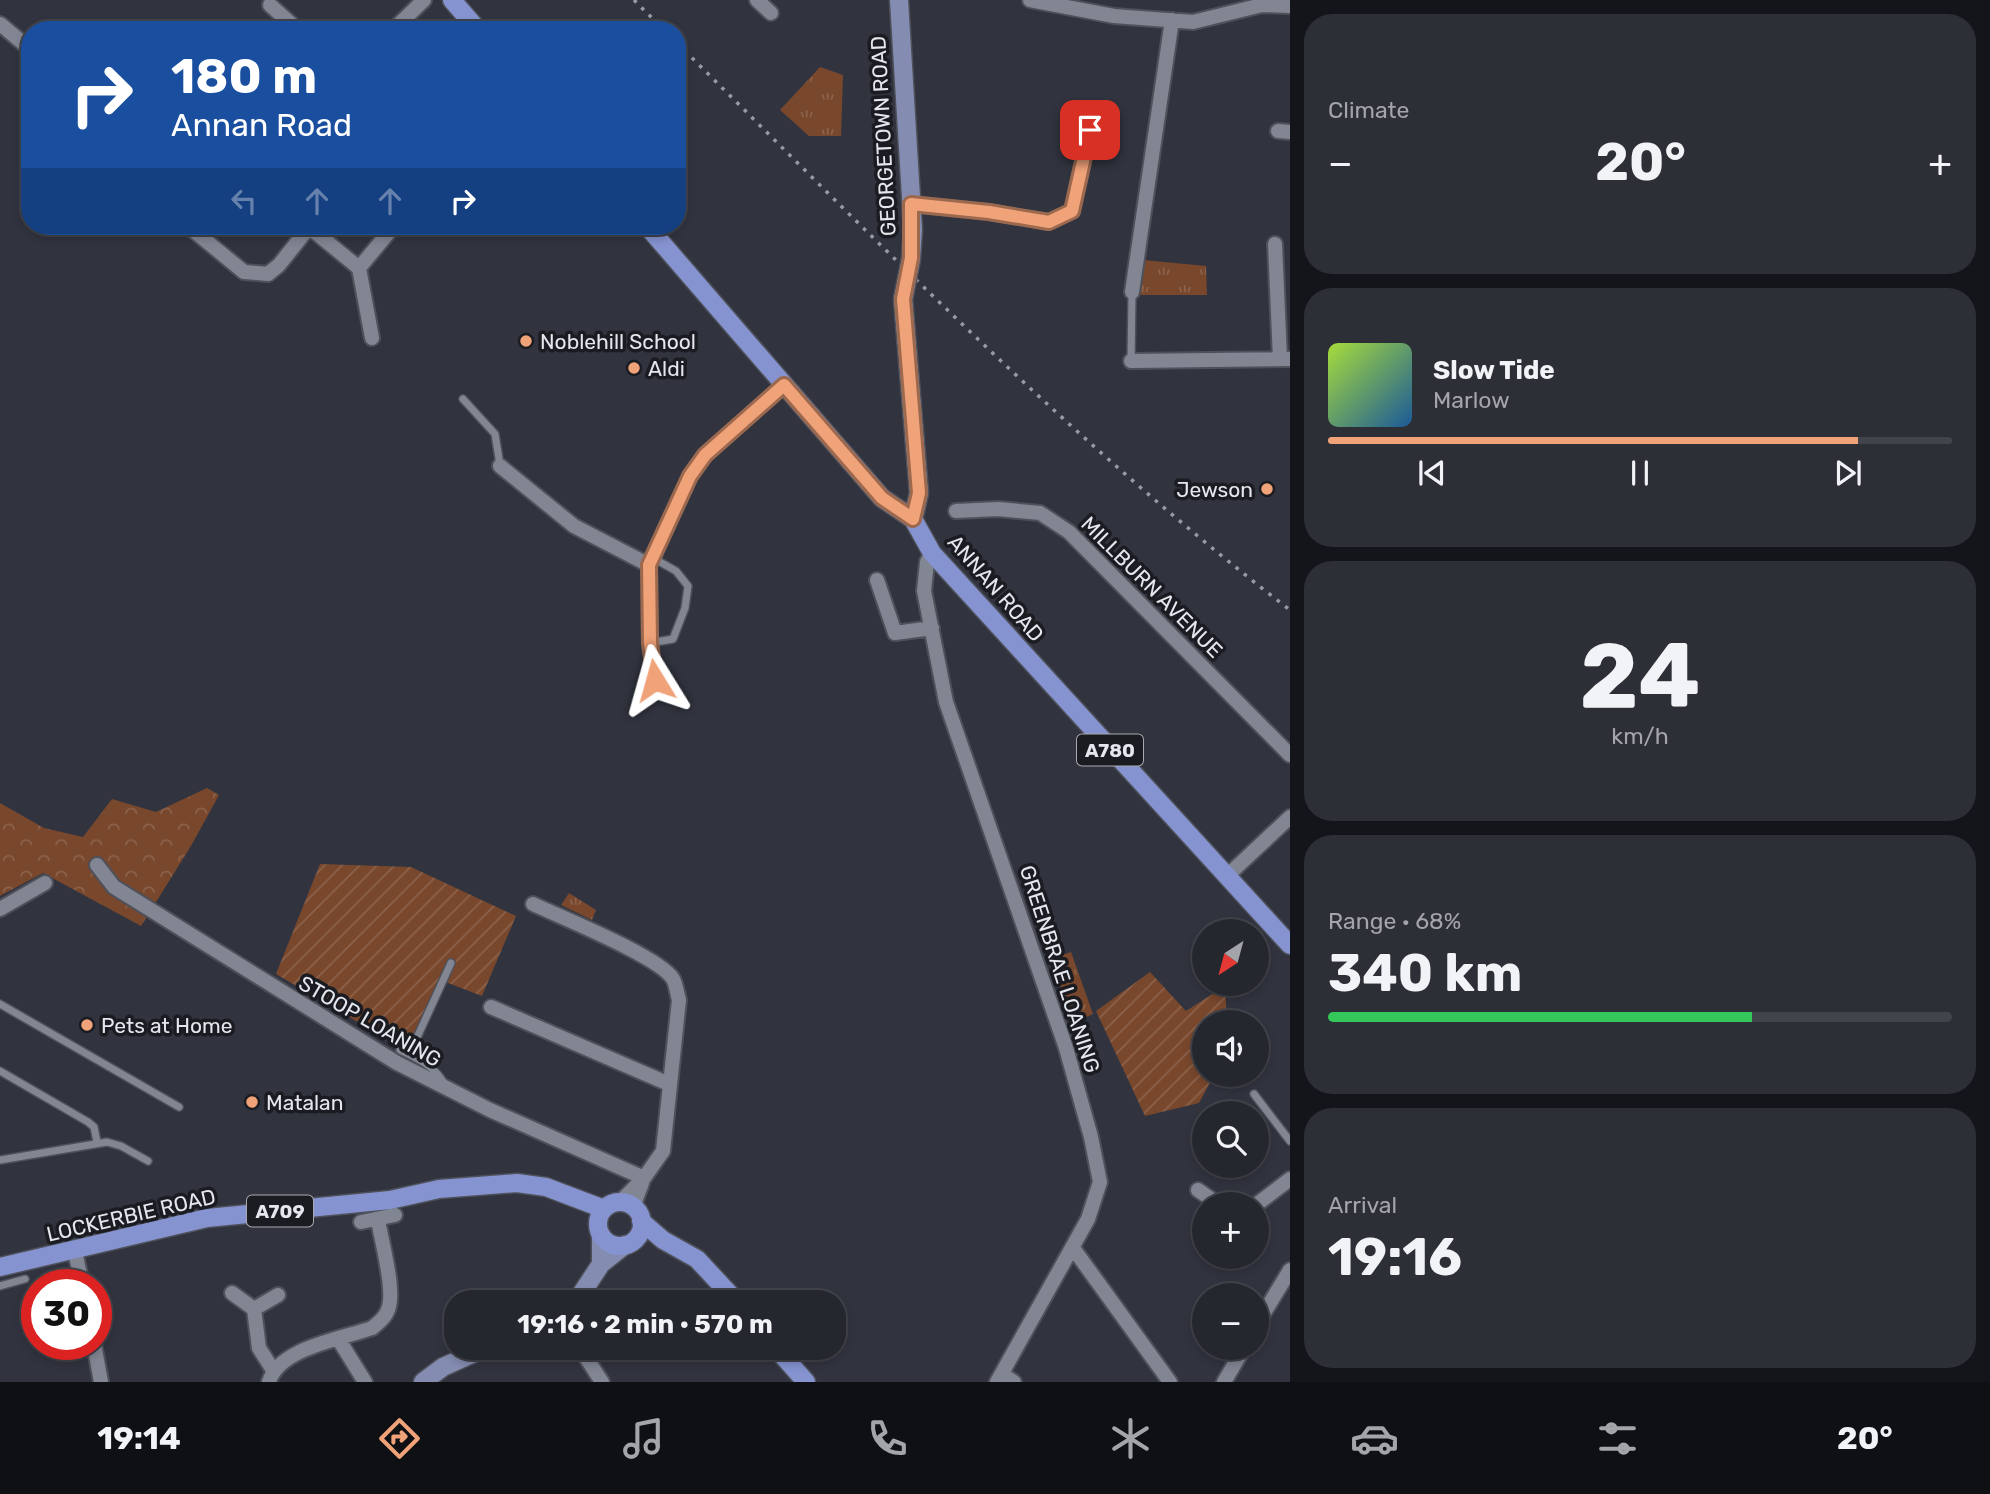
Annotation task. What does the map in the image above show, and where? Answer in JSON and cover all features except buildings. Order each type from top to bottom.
[{"type":"main road","points":[[452,0],[470,21]]},
{"type":"main road","name":"ANNAN ROAD","points":[[654,235],[882,498],[913,519],[932,553],[1290,945]]},
{"type":"main road","name":"LOCKERBIE ROAD","points":[[0,1267],[207,1218],[390,1200],[439,1189],[517,1183],[546,1187],[616,1216],[663,1240],[697,1259],[726,1290]]},
{"type":"main road","points":[[616,1216],[639,1233],[629,1243]]},
{"type":"main road","name":"A709","points":[[616,1216],[611,1244],[663,1240]]},
{"type":"main road","points":[[787,1360],[806,1382]]},
{"type":"street","points":[[402,21],[424,0]]},
{"type":"street","points":[[757,0],[771,13]]},
{"type":"street","name":"GEORGETOWN ROAD","points":[[899,0],[911,204],[911,258],[903,299],[919,493],[913,519]]},
{"type":"street","points":[[1030,0],[1114,16],[1193,22],[1262,5],[1290,6]]},
{"type":"street","points":[[271,5],[288,21]]},
{"type":"street","points":[[1132,292],[1171,20]]},
{"type":"street","points":[[0,24],[21,42]]},
{"type":"street","points":[[911,204],[989,212],[1049,222],[1072,211],[1090,130]]},
{"type":"street","points":[[199,235],[244,272],[268,274],[279,265],[302,235]]},
{"type":"street","points":[[320,235],[359,268],[372,338]]},
{"type":"street","points":[[359,268],[386,235]]},
{"type":"street","points":[[1130,361],[1285,359],[1275,244]]},
{"type":"street","points":[[655,680],[650,643],[651,561],[690,476],[705,455],[784,385]]},
{"type":"street","points":[[500,466],[574,526],[651,561]]},
{"type":"street","name":"MILLBURN AVENUE","points":[[956,511],[998,509],[1040,513],[1069,532],[1290,755]]},
{"type":"street","name":"GREENBRAE LOANING","points":[[932,553],[927,562],[924,591],[946,702],[1066,1048],[1091,1137],[1100,1182],[1097,1200],[1073,1248],[1020,1336],[1004,1379]]},
{"type":"street","points":[[877,580],[895,633],[932,628]]},
{"type":"street","points":[[1226,877],[1290,817]]},
{"type":"street","name":"STOOP LOANING","points":[[97,864],[114,887],[326,1021],[447,1089],[644,1178]]},
{"type":"street","points":[[0,909],[45,883]]},
{"type":"street","points":[[533,904],[662,967],[673,979],[679,1000],[663,1151],[616,1216],[601,1264],[584,1290]]},
{"type":"street","points":[[491,1007],[669,1084]]},
{"type":"street","points":[[1269,1195],[1290,1179]]},
{"type":"street","points":[[361,1222],[395,1215]]},
{"type":"street","points":[[232,1293],[254,1309],[259,1348],[271,1376],[288,1356],[372,1328],[389,1310],[391,1297],[378,1219]]},
{"type":"street","points":[[601,1264],[629,1243]]},
{"type":"street","points":[[1073,1248],[1170,1382]]},
{"type":"street","points":[[75,1251],[79,1269]]},
{"type":"street","points":[[1269,1305],[1290,1270]]},
{"type":"street","points":[[254,1309],[278,1296]]},
{"type":"street","points":[[339,1340],[365,1382]]},
{"type":"street","points":[[97,1360],[101,1382]]},
{"type":"street","points":[[423,1382],[443,1367],[458,1360]]},
{"type":"street","points":[[588,1360],[602,1382]]},
{"type":"street","points":[[1224,1382],[1237,1360]]},
{"type":"lane","points":[[1130,361],[1132,292]]},
{"type":"lane","points":[[463,399],[495,435],[500,466]]},
{"type":"lane","points":[[650,643],[673,639],[685,608],[688,586],[676,571],[651,561]]},
{"type":"lane","points":[[412,1056],[414,1044],[451,963]]},
{"type":"lane","points":[[0,1004],[179,1107]]},
{"type":"lane","points":[[400,1050],[439,1074],[447,1089]]},
{"type":"lane","points":[[0,1071],[88,1122],[94,1127],[97,1142]]},
{"type":"lane","points":[[1254,1094],[1290,1141]]},
{"type":"lane","points":[[0,1160],[97,1142],[117,1144],[148,1161]]},
{"type":"lane","points":[[0,1286],[21,1280]]},
{"type":"green space","points":[[820,67],[843,75],[841,136],[809,136],[780,110]]},
{"type":"green space","points":[[1143,260],[1206,266],[1207,295],[1140,295]]},
{"type":"green space","points":[[207,788],[219,795],[141,926],[43,873],[0,896],[0,803],[44,828],[83,837],[112,799],[156,812]]},
{"type":"green space","points":[[320,864],[411,867],[516,916],[482,996],[443,981],[414,1055],[276,974]]},
{"type":"green space","points":[[569,893],[596,910],[592,920],[561,905]]},
{"type":"green space","points":[[1071,952],[1093,1014],[1074,1023],[1050,959]]},
{"type":"green space","points":[[1150,972],[1186,1011],[1209,996],[1226,996],[1226,1010],[1192,1010],[1192,1087],[1208,1087],[1200,1101],[1192,1101],[1192,1105],[1145,1116],[1096,1011]]},
{"type":"railway","points":[[634,0],[655,21]]},
{"type":"railway","points":[[686,52],[900,264],[1051,408],[1208,545],[1290,610]]},
{"type":"place","name":"Noblehill School","points":[[526,341]]},
{"type":"place","name":"Aldi","points":[[634,368]]},
{"type":"place","name":"Jewson","points":[[1267,489]]},
{"type":"place","name":"Pets at Home","points":[[87,1025]]},
{"type":"place","name":"Matalan","points":[[252,1102]]},
{"type":"route","points":[[655,680],[650,643],[649,565],[690,476],[705,455],[784,385],[882,498],[913,519],[919,493],[903,299],[911,258],[911,204],[989,212],[1049,222],[1072,211],[1090,130]]}]
